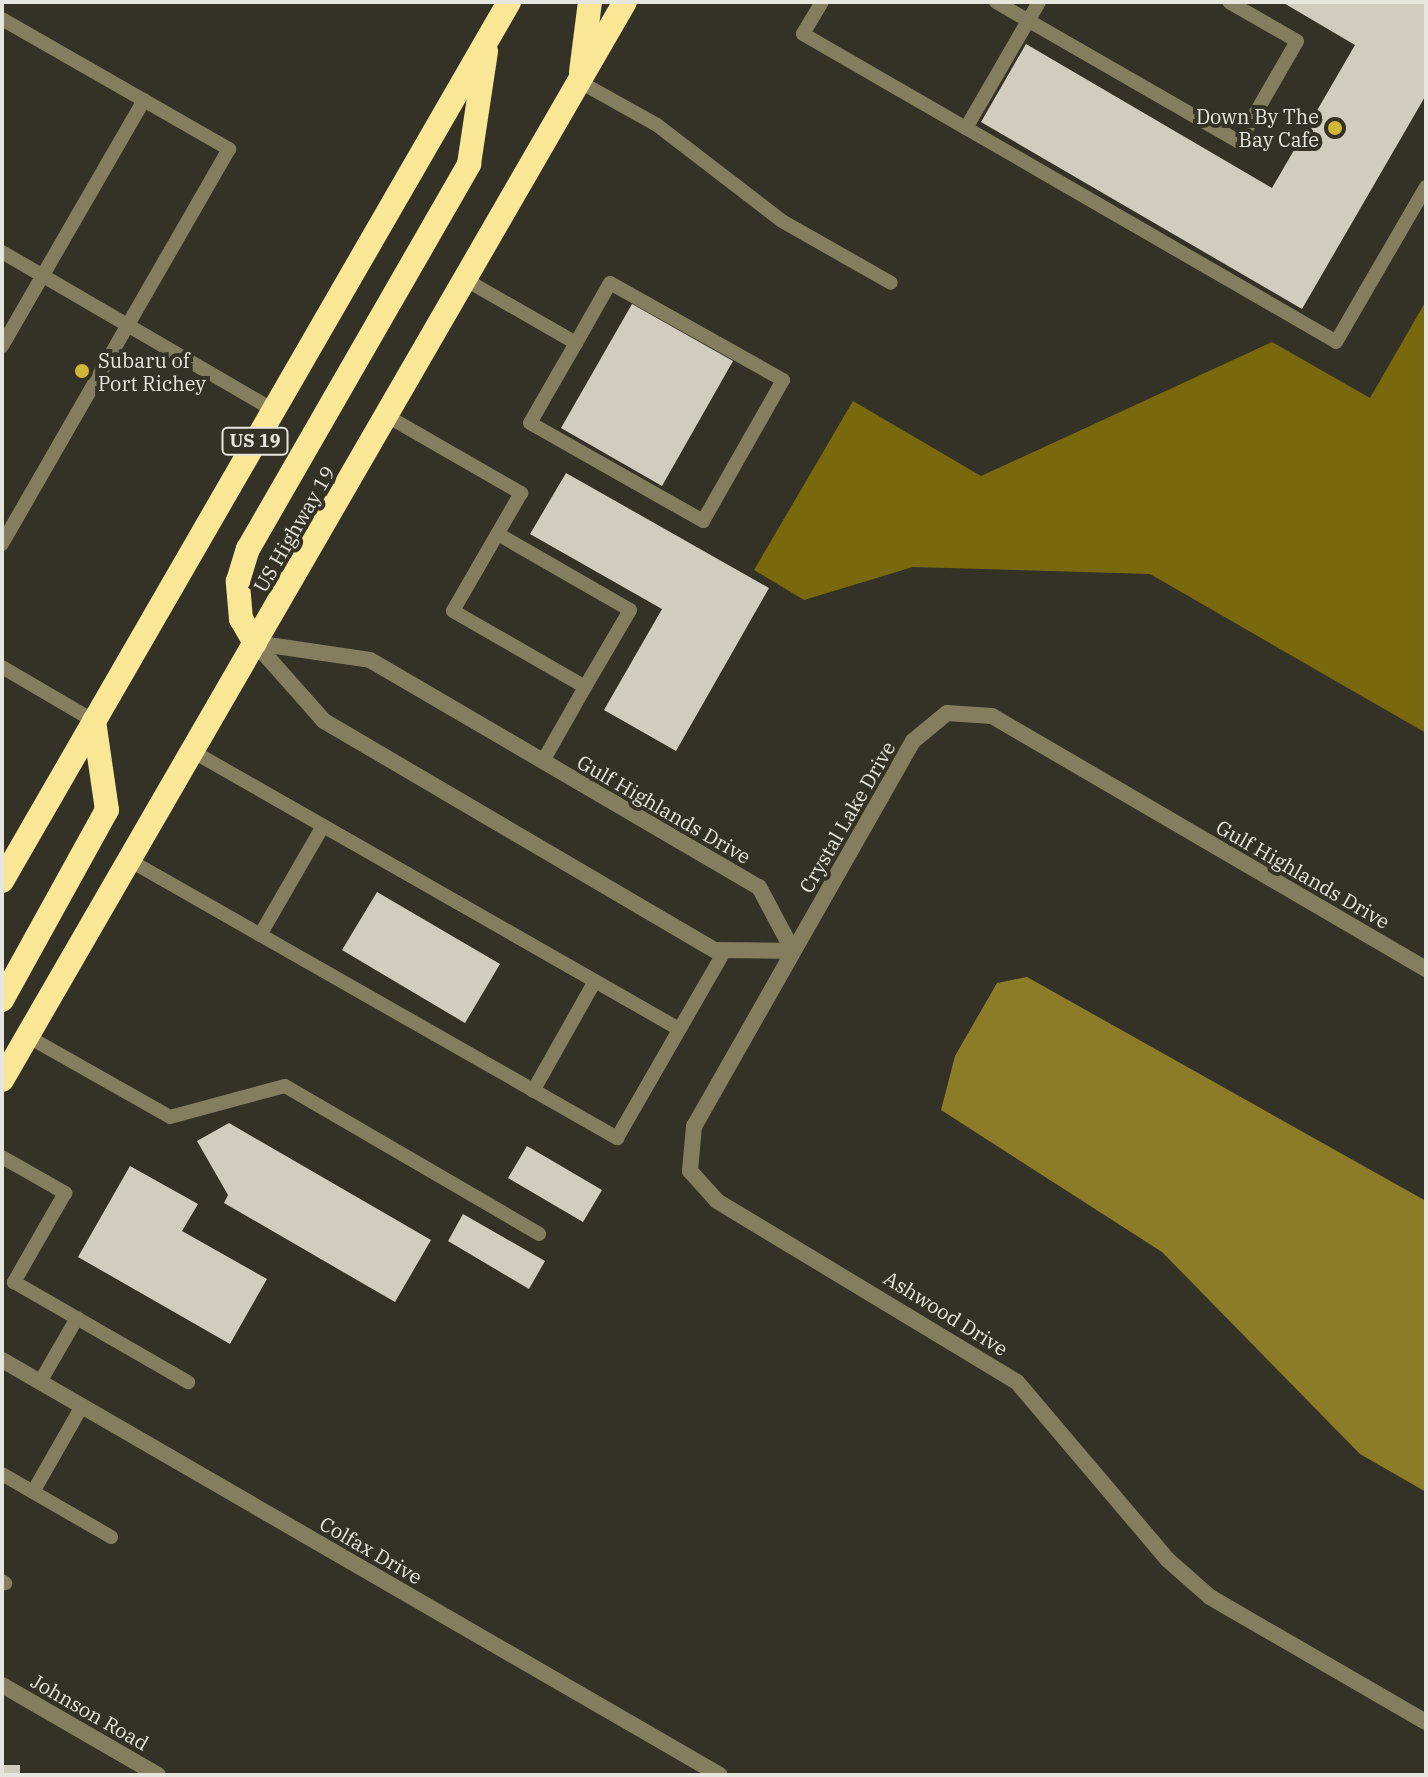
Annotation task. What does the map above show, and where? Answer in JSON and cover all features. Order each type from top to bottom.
[{"type":"highway","name":"US 19","points":[[2,881],[509,2]]},
{"type":"highway","points":[[580,82],[590,2]]},
{"type":"highway","name":"US Highway 19","points":[[2,1080],[625,2]]},
{"type":"highway","points":[[255,643],[241,619],[238,581],[248,549],[469,164],[488,39]]},
{"type":"highway","points":[[2,1000],[107,810],[94,721]]},
{"type":"street","name":"Gulf Highlands Drive","points":[[255,643],[370,660],[759,887],[793,951]]},
{"type":"street","points":[[255,643],[324,721],[725,950],[793,951]]},
{"type":"street","name":"Gulf Highlands Drive","points":[[947,713],[992,716],[1426,969]]},
{"type":"street","name":"Crystal Lake Drive","points":[[793,951],[913,741],[947,713]]},
{"type":"street","name":"Ashwood Drive","points":[[793,951],[694,1126],[690,1171],[717,1201],[1017,1382],[1168,1560],[1210,1597],[1426,1722]]},
{"type":"street","name":"Colfax Drive","points":[[2,1360],[720,1775]]},
{"type":"street","name":"Johnson Road","points":[[2,1685],[158,1775]]},
{"type":"lane","points":[[822,2],[803,34],[1336,342],[1426,187]]},
{"type":"lane","points":[[996,2],[1239,142],[1297,41],[1229,2]]},
{"type":"lane","points":[[966,128],[1039,2]]},
{"type":"lane","points":[[2,19],[229,149],[2,544]]},
{"type":"lane","points":[[580,82],[657,125],[782,221],[891,283]]},
{"type":"lane","points":[[2,346],[144,100]]},
{"type":"lane","points":[[2,252],[273,410]]},
{"type":"lane","points":[[466,280],[576,343]]},
{"type":"lane","points":[[610,283],[783,380],[703,521],[530,423],[576,343],[610,283]]},
{"type":"lane","points":[[387,416],[521,493],[453,611],[585,687]]},
{"type":"lane","points":[[498,534],[630,610],[543,761]]},
{"type":"lane","points":[[2,667],[94,721]]},
{"type":"lane","points":[[192,751],[679,1029]]},
{"type":"lane","points":[[260,935],[323,826]]},
{"type":"lane","points":[[129,860],[617,1138],[725,950]]},
{"type":"lane","points":[[533,1091],[595,981]]},
{"type":"lane","points":[[27,1036],[170,1117],[285,1086],[539,1234]]},
{"type":"lane","points":[[2,1157],[65,1193],[14,1282],[188,1382]]},
{"type":"lane","points":[[40,1382],[77,1318]]},
{"type":"lane","points":[[33,1492],[82,1406]]},
{"type":"lane","points":[[2,1474],[111,1537]]},
{"type":"shaded area","points":[[1426,301],[1426,733],[1150,574],[913,567],[804,600],[754,570],[853,401],[981,476],[1272,342],[1370,398]]},
{"type":"shaded area","points":[[1027,977],[1426,1201],[1426,1492],[1360,1454],[1162,1252],[941,1110],[955,1056],[997,983]]},
{"type":"building","points":[[1282,2],[1426,2],[1426,95],[1302,309],[981,122],[1026,44],[1272,188],[1355,45]]},
{"type":"building","points":[[632,304],[733,361],[662,486],[561,428]]},
{"type":"building","points":[[566,473],[769,588],[676,751],[604,710],[662,609],[530,534]]},
{"type":"building","points":[[377,892],[500,964],[465,1023],[342,950]]},
{"type":"building","points":[[229,1123],[431,1240],[395,1302],[224,1203],[228,1195],[197,1141]]},
{"type":"building","points":[[527,1146],[602,1190],[583,1222],[508,1178]]},
{"type":"building","points":[[130,1166],[198,1204],[182,1231],[267,1279],[230,1344],[78,1257]]},
{"type":"building","points":[[463,1214],[545,1261],[529,1289],[448,1241]]},
{"type":"building","points":[[2,1765],[20,1765],[20,1775],[2,1775]]},
{"type":"place","name":"Down By The Bay Cafe","points":[[1335,128]]},
{"type":"place","name":"Subaru of Port Richey","points":[[82,371]]}]
